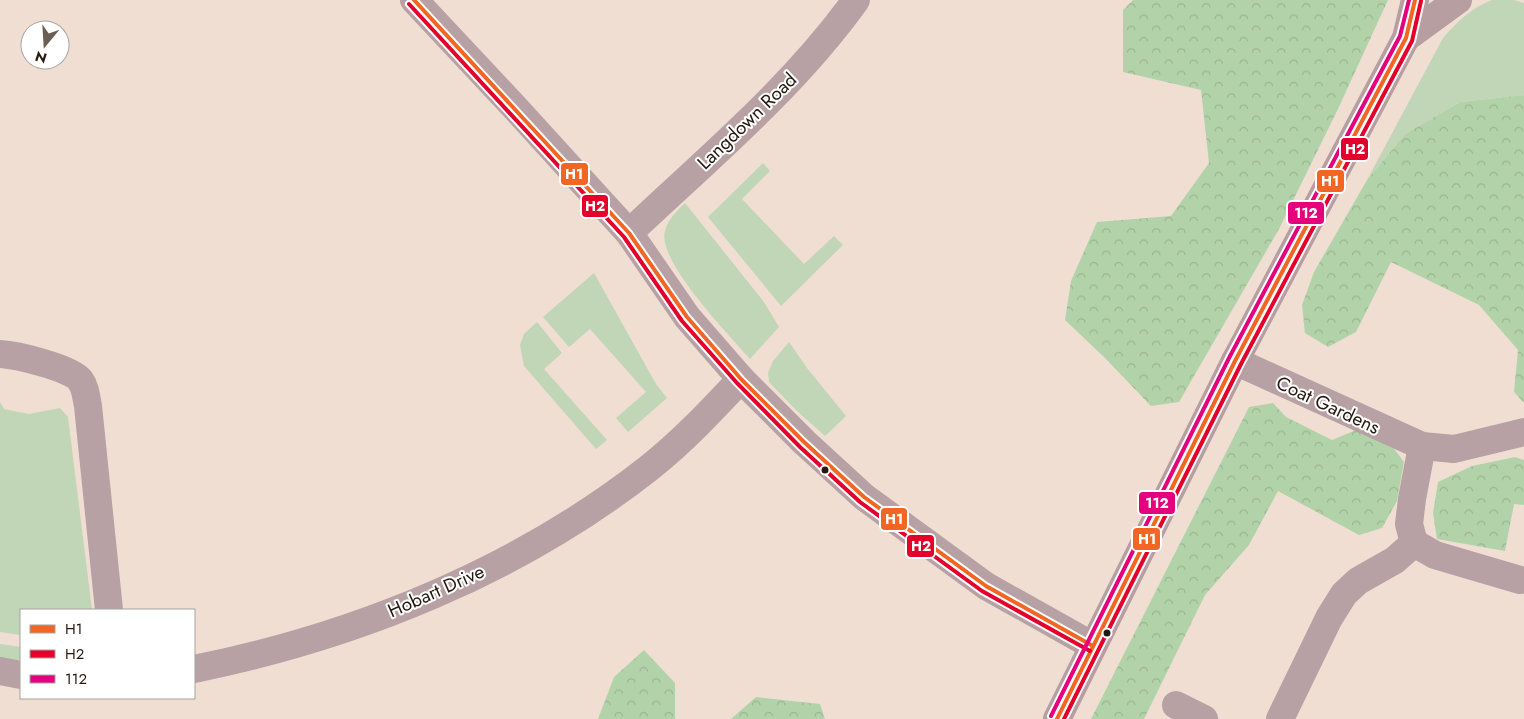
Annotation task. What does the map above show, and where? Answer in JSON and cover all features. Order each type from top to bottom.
[{"type":"street","points":[[414,0],[518,110],[629,234],[687,317],[741,379],[804,442],[864,496],[986,586],[1093,646]]},
{"type":"street","name":"Langdown Road","points":[[629,234],[779,92],[838,25],[856,0]]},
{"type":"street","points":[[1057,719],[1235,361],[1406,38],[1415,0]]},
{"type":"street","points":[[1406,38],[1458,0]]},
{"type":"street","points":[[0,354],[71,372],[79,378],[84,386],[88,406],[109,609]]},
{"type":"street","name":"Coat Gardens","points":[[1235,361],[1422,446],[1454,449],[1524,432]]},
{"type":"street","name":"Hobart Drive","points":[[195,668],[288,646],[386,614],[435,594],[539,542],[599,505],[649,468],[699,424],[741,379]]},
{"type":"street","points":[[1422,446],[1409,524],[1414,543],[1435,555],[1520,580]]},
{"type":"street","points":[[1280,719],[1329,618],[1344,594],[1358,581],[1395,560],[1414,543]]},
{"type":"street","points":[[0,671],[20,675]]},
{"type":"street","points":[[1176,705],[1204,719]]},
{"type":"green space","points":[[1133,0],[1388,0],[1338,109],[1279,229],[1179,402],[1151,406],[1065,320],[1071,281],[1097,222],[1171,216],[1209,163],[1201,90],[1123,72],[1123,10]]},
{"type":"green space","points":[[1492,0],[1514,0],[1524,3],[1524,95],[1460,102],[1405,134],[1367,180],[1443,38],[1465,16],[1477,7]]},
{"type":"green space","points":[[1524,95],[1524,403],[1514,392],[1518,350],[1479,305],[1391,262],[1356,332],[1328,347],[1305,333],[1302,305],[1314,272],[1367,180],[1405,134],[1460,102]]},
{"type":"green space","points":[[763,163],[770,171],[742,199],[804,264],[834,236],[843,245],[781,306],[708,217]]},
{"type":"green space","points":[[685,203],[764,302],[779,327],[750,359],[697,297],[672,260],[665,244],[666,227]]},
{"type":"green space","points":[[594,273],[656,384],[667,398],[628,432],[616,418],[646,392],[590,329],[569,347],[543,317]]},
{"type":"green space","points":[[537,322],[562,353],[544,369],[607,440],[596,449],[524,366],[520,345],[524,334]]},
{"type":"green space","points":[[789,342],[807,368],[846,416],[825,436],[769,382],[768,373],[773,361]]},
{"type":"green space","points":[[0,402],[4,409],[29,414],[60,408],[68,417],[92,609],[20,609],[20,635],[0,632]]},
{"type":"green space","points":[[1273,403],[1286,417],[1332,440],[1356,430],[1392,446],[1404,462],[1397,501],[1382,528],[1359,535],[1278,491],[1249,545],[1205,595],[1144,719],[1091,719],[1249,407]]},
{"type":"green space","points":[[1515,457],[1524,460],[1524,505],[1514,504],[1505,551],[1437,539],[1433,513],[1438,482],[1472,466]]},
{"type":"green space","points":[[0,644],[20,647],[20,661],[0,658]]},
{"type":"green space","points":[[644,650],[675,683],[675,719],[598,719],[614,677]]},
{"type":"green space","points":[[756,697],[820,704],[825,719],[731,719]]},
{"type":"transit line","name":"H1","points":[[414,0],[629,233],[687,317],[741,379],[804,442],[864,497],[986,586],[1093,646]]},
{"type":"transit line","name":"112","points":[[1051,716],[1229,358],[1400,36],[1409,0]]},
{"type":"transit line","name":"H1","points":[[1057,719],[1235,361],[1406,38],[1415,0]]},
{"type":"transit line","name":"H2","points":[[1064,719],[1241,364],[1412,41],[1421,1]]},
{"type":"transit line","name":"H2","points":[[409,4],[624,237],[682,321],[737,383],[800,447],[860,502],[982,591],[1090,651]]}]
